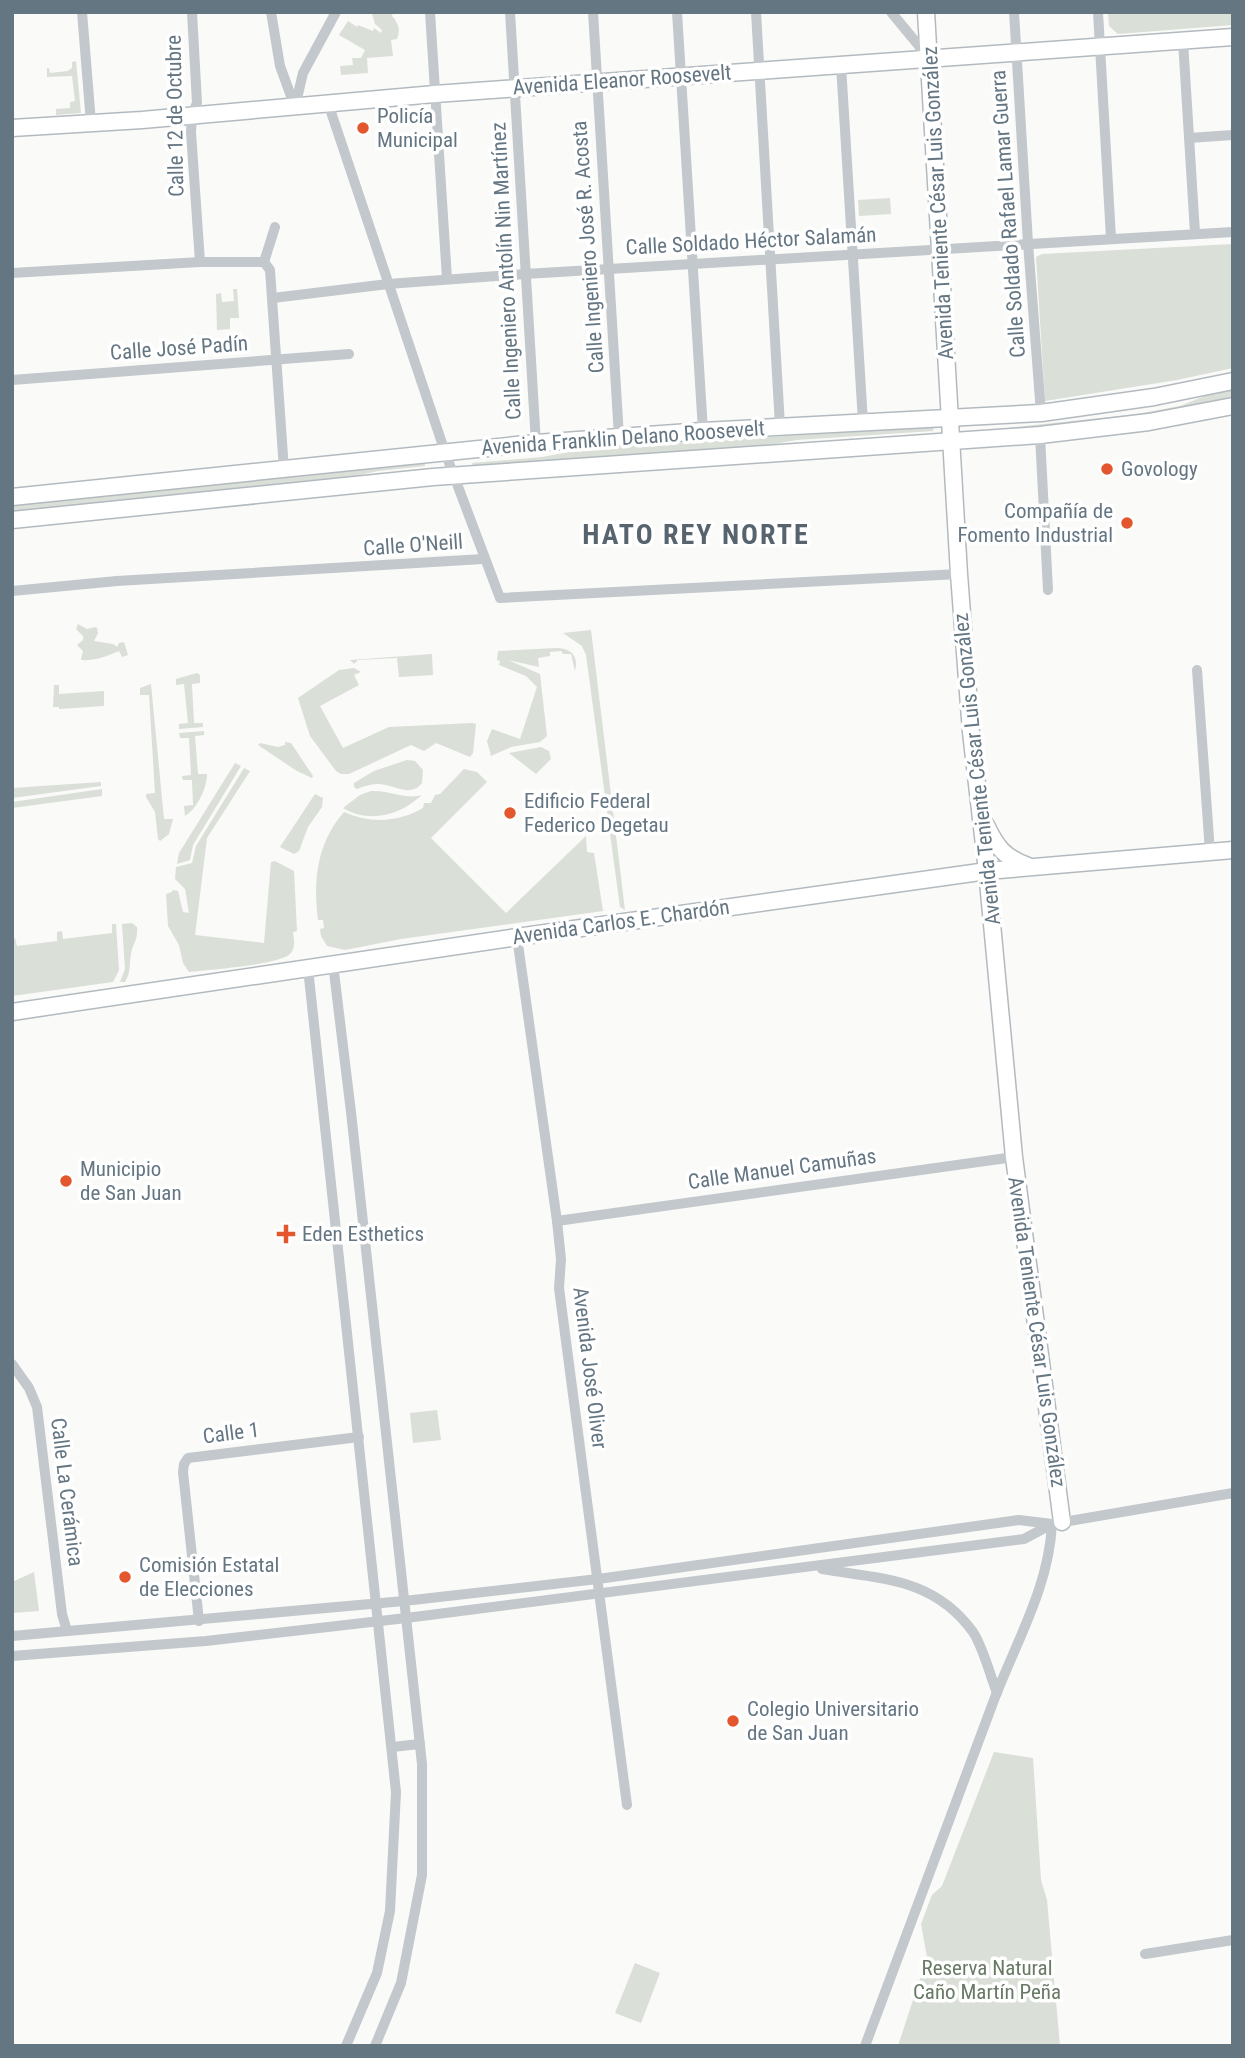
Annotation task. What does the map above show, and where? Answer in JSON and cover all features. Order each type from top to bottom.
[{"type":"street","points":[[82,12],[91,123]]},
{"type":"street","name":"Calle 12 de Octubre","points":[[192,12],[197,103],[192,115],[191,132],[200,262]]},
{"type":"street","points":[[271,12],[280,66],[295,107]]},
{"type":"street","points":[[295,107],[303,73],[336,12]]},
{"type":"street","points":[[430,12],[447,279]]},
{"type":"street","name":"Calle Ingeniero Antolín Nin Martínez","points":[[510,12],[536,443]]},
{"type":"street","name":"Calle Ingeniero José R. Acosta","points":[[593,12],[619,437]]},
{"type":"street","points":[[677,12],[703,431]]},
{"type":"street","points":[[756,12],[780,426]]},
{"type":"street","points":[[891,12],[929,58]]},
{"type":"street","name":"Avenida Teniente César Luis González","points":[[865,2046],[997,1693],[1044,1579],[1057,1523],[1014,1157],[971,732],[959,574],[926,12]]},
{"type":"street","name":"Calle Soldado Rafael Lamar Guerra","points":[[1014,12],[1041,413]]},
{"type":"street","points":[[1098,12],[1111,238]]},
{"type":"street","name":"Avenida Eleanor Roosevelt","points":[[12,128],[515,88],[1233,37]]},
{"type":"street","points":[[1182,41],[1195,233]]},
{"type":"street","points":[[841,65],[863,422]]},
{"type":"street","points":[[328,103],[483,559]]},
{"type":"street","points":[[1189,138],[1233,135]]},
{"type":"street","points":[[264,262],[275,227]]},
{"type":"street","name":"Calle Soldado Héctor Salamán","points":[[273,298],[447,279],[1233,232]]},
{"type":"street","points":[[12,273],[200,262],[264,262]]},
{"type":"street","points":[[264,262],[270,270],[273,298],[284,470]]},
{"type":"street","name":"Calle José Padín","points":[[12,380],[349,354]]},
{"type":"street","name":"Avenida Franklin Delano Roosevelt","points":[[12,497],[536,443],[780,426],[1041,413],[1154,397],[1233,381]]},
{"type":"street","name":"Avenida Franklin Delano Roosevelt","points":[[12,520],[453,475],[1040,435],[1149,422],[1233,406]]},
{"type":"street","points":[[1040,435],[1048,590]]},
{"type":"street","name":"Calle O'Neill","points":[[12,591],[117,581],[483,559],[497,595],[504,599],[959,574]]},
{"type":"street","points":[[1197,670],[1210,852]]},
{"type":"street","points":[[980,809],[999,849],[1009,859],[1030,867]]},
{"type":"street","name":"Avenida Carlos E. Chardón","points":[[12,1012],[987,871],[1233,850]]},
{"type":"street","name":"Avenida José Oliver","points":[[517,937],[557,1221],[561,1259],[559,1288],[627,1805]]},
{"type":"street","points":[[333,964],[422,1764],[422,1875],[401,1983],[375,2046]]},
{"type":"street","points":[[308,968],[396,1792],[390,1911],[377,1973],[346,2046]]},
{"type":"street","name":"Calle Manuel Camuñas","points":[[557,1221],[1014,1157]]},
{"type":"street","name":"Calle La Cerámica","points":[[12,1364],[29,1388],[37,1407],[62,1614],[67,1631]]},
{"type":"street","name":"Calle 1","points":[[199,1620],[183,1472],[188,1458],[359,1437]]},
{"type":"street","points":[[12,1636],[404,1601],[598,1578],[1019,1520],[1057,1523],[1233,1493]]},
{"type":"street","points":[[12,1656],[206,1641],[600,1594],[1024,1539],[1057,1523]]},
{"type":"street","points":[[812,1567],[915,1585],[946,1602],[974,1634],[997,1693]]},
{"type":"street","points":[[392,1747],[420,1744]]},
{"type":"street","points":[[1146,1954],[1233,1940]]},
{"type":"street","points":[[383,1943],[408,1947]]},
{"type":"green space","points":[[393,12],[392,16],[398,26],[397,39],[391,40],[393,56],[367,58],[368,73],[341,75],[340,66],[353,65],[352,58],[361,58],[365,50],[339,35],[348,21],[357,27],[358,25],[373,31],[374,28],[381,33],[382,30],[375,24],[372,14]]},
{"type":"green space","points":[[1108,12],[1233,12],[1233,25],[1118,34],[1109,26]]},
{"type":"green space","points":[[76,61],[81,113],[56,115],[56,109],[70,108],[70,102],[75,101],[72,76],[47,77],[47,68],[50,73],[68,71],[72,68],[72,62]]},
{"type":"green space","points":[[890,198],[891,214],[859,216],[858,200]]},
{"type":"green space","points":[[1233,244],[1233,368],[1177,380],[1045,401],[1036,257],[1042,254]]},
{"type":"green space","points":[[233,289],[237,289],[239,318],[230,318],[230,329],[217,330],[216,294],[221,293],[222,302],[234,301]]},
{"type":"green space","points":[[1233,389],[1233,398],[1181,410],[1051,430],[969,432],[1137,414],[1180,406],[1210,394]]},
{"type":"green space","points":[[934,427],[933,431],[797,440],[751,448],[473,467],[472,463],[542,457],[591,448]]},
{"type":"green space","points":[[425,462],[425,466],[378,471],[329,482],[12,514],[12,504]]},
{"type":"green space","points":[[78,624],[87,629],[97,628],[94,641],[117,647],[124,642],[128,655],[122,657],[119,651],[96,659],[81,660],[83,651],[77,645],[83,640],[83,636],[76,629]]},
{"type":"green space","points":[[591,630],[625,910],[620,907],[586,655],[582,646],[563,633]]},
{"type":"green space","points":[[566,649],[573,654],[576,661],[575,671],[571,654],[563,654],[561,651],[550,652],[550,656],[538,658],[539,667],[508,660],[540,674],[547,736],[540,742],[511,747],[491,756],[487,741],[492,729],[520,739],[537,687],[526,676],[499,665],[498,651]]},
{"type":"green space","points":[[432,654],[433,675],[399,677],[397,658],[358,660],[354,664],[350,660]]},
{"type":"green space","points":[[354,668],[361,672],[354,675],[359,685],[320,706],[343,748],[389,727],[472,723],[476,724],[473,753],[470,757],[436,743],[424,751],[411,745],[349,774],[336,771],[310,736],[298,698],[339,670]]},
{"type":"green space","points":[[197,673],[200,675],[200,683],[192,684],[194,723],[203,723],[203,727],[179,729],[179,724],[188,723],[184,684],[176,685],[176,679]]},
{"type":"green space","points":[[151,684],[164,819],[173,819],[169,834],[160,841],[155,812],[146,797],[146,794],[155,793],[149,695],[140,695],[140,688]]},
{"type":"green space","points":[[54,685],[59,685],[59,694],[104,691],[104,706],[59,709],[53,707]]},
{"type":"green space","points":[[204,731],[204,735],[195,736],[198,774],[207,774],[205,785],[197,803],[185,816],[184,806],[193,805],[192,780],[183,780],[182,776],[191,775],[189,738],[180,738],[179,733]]},
{"type":"green space","points":[[285,742],[291,743],[312,778],[258,745],[260,743],[278,747],[285,745]]},
{"type":"green space","points":[[541,747],[549,751],[551,759],[536,774],[509,753]]},
{"type":"green space","points":[[407,760],[415,761],[423,770],[422,783],[413,790],[379,784],[357,789],[354,787],[354,783],[374,771]]},
{"type":"green space","points":[[235,763],[241,766],[193,845],[190,860],[177,864],[179,853]]},
{"type":"green space","points":[[244,768],[250,771],[207,838],[195,935],[264,943],[271,862],[275,861],[294,871],[297,931],[293,932],[293,949],[283,958],[272,961],[189,972],[183,963],[179,945],[168,926],[166,894],[173,890],[178,891],[183,912],[189,913],[185,889],[175,879],[176,867],[192,863],[196,846]]},
{"type":"green space","points":[[464,769],[477,772],[487,782],[431,838],[506,913],[586,836],[587,852],[594,853],[603,911],[401,939],[345,950],[327,946],[321,936],[323,920],[318,920],[317,876],[328,836],[344,812],[375,820],[395,819],[414,813],[423,808],[424,803],[431,803],[435,795],[440,794]]},
{"type":"green space","points":[[101,782],[101,786],[12,798],[12,788]]},
{"type":"green space","points":[[102,789],[102,796],[12,808],[12,802]]},
{"type":"green space","points":[[371,791],[422,795],[404,808],[384,815],[364,816],[343,808],[360,795]]},
{"type":"green space","points":[[315,794],[323,798],[322,807],[308,827],[299,851],[294,854],[280,847]]},
{"type":"green space","points":[[132,923],[137,927],[137,935],[128,975],[125,982],[120,982],[125,969],[122,924]]},
{"type":"green space","points":[[112,924],[116,924],[119,970],[113,982],[12,996],[12,938],[15,938],[17,946],[57,941],[57,932],[62,931],[63,939],[112,933]]},
{"type":"green space","points":[[437,1410],[441,1440],[413,1443],[410,1413]]},
{"type":"green space","points":[[34,1572],[39,1611],[12,1613],[12,1582]]},
{"type":"green space","name":"Reserva Natural Caño Martín Peña","points":[[994,1752],[1033,1758],[1041,1880],[1047,1900],[1060,2046],[898,2046],[927,1957],[921,1924],[932,1895],[942,1886]]},
{"type":"green space","points":[[635,1963],[660,1973],[641,2023],[615,2013]]},
{"type":"place","name":"Policía Municipal","points":[[363,128]]},
{"type":"place","name":"Govology","points":[[1107,469]]},
{"type":"place","name":"Compañía de Fomento Industrial","points":[[1127,523]]},
{"type":"place","name":"Edificio Federal Federico Degetau","points":[[510,813]]},
{"type":"place","name":"Municipio de San Juan","points":[[66,1181]]},
{"type":"place","name":"Eden Esthetics","points":[[286,1234]]},
{"type":"place","name":"Comisión Estatal de Elecciones","points":[[125,1577]]},
{"type":"place","name":"Colegio Universitario de San Juan","points":[[733,1721]]},
{"type":"district","name":"HATO REY NORTE","points":[[696,534]]}]
